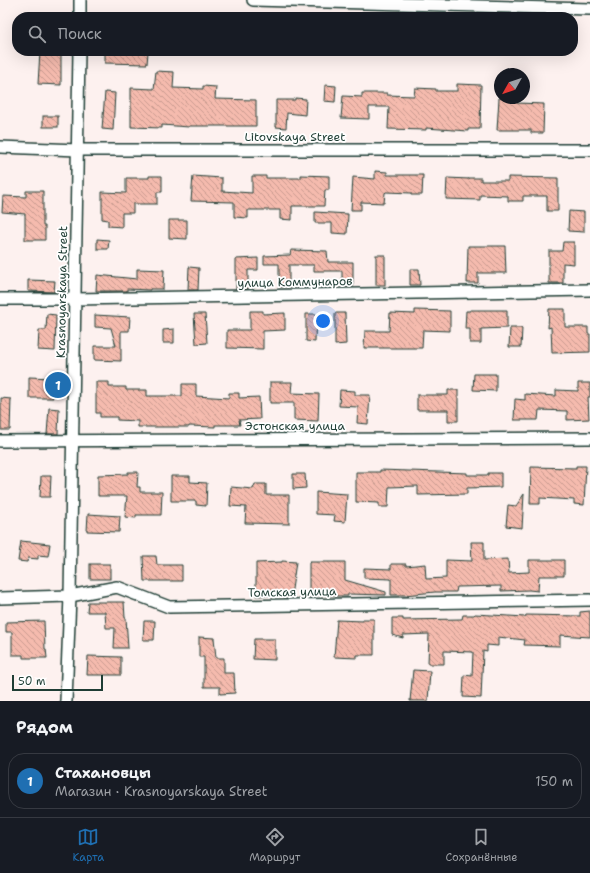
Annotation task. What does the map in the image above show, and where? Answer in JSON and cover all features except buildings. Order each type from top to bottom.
[{"type":"street","points":[[80,0],[80,12]]},
{"type":"street","points":[[253,0],[590,9]]},
{"type":"street","name":"Krasnoyarskaya Street","points":[[66,701],[70,596],[79,56]]},
{"type":"street","name":"Litovskaya Street","points":[[0,147],[78,150],[590,150]]},
{"type":"street","name":"улица Коммунаров","points":[[0,299],[590,290]]},
{"type":"street","name":"Эстонская улица","points":[[0,441],[590,438]]},
{"type":"street","name":"Томская улица","points":[[0,598],[70,596],[117,587],[169,607],[590,600]]},
{"type":"place","name":"Стахановцы","points":[[58,385]]}]
